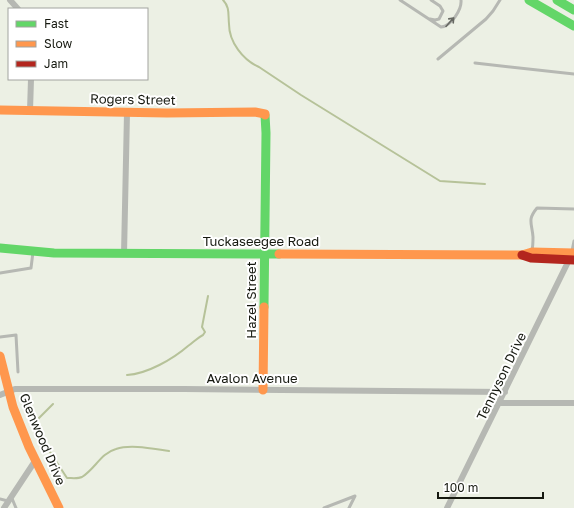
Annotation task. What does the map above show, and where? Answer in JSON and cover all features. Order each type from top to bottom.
[{"type":"main road","points":[[529,0],[574,26]]},
{"type":"main road","points":[[557,0],[574,10]]},
{"type":"main road","points":[[547,11],[558,13],[574,20]]},
{"type":"main road","name":"Rogers Street","points":[[0,110],[127,113],[255,112],[265,114]]},
{"type":"main road","name":"Hazel Street","points":[[263,390],[265,114]]},
{"type":"main road","name":"Tuckaseegee Road","points":[[0,248],[33,252],[124,254],[522,255],[532,252],[572,257]]},
{"type":"main road","name":"Tuckaseegee Road","points":[[522,255],[531,258],[572,257]]},
{"type":"main road","name":"Glenwood Drive","points":[[0,356],[4,393],[13,407],[36,461],[59,508]]},
{"type":"street","points":[[30,111],[31,80]]},
{"type":"street","points":[[124,254],[127,113]]},
{"type":"street","name":"Tennyson Drive","points":[[447,508],[572,257]]},
{"type":"street","name":"Avalon Avenue","points":[[4,393],[16,389],[505,392]]},
{"type":"street","points":[[500,403],[574,403]]},
{"type":"street","points":[[4,508],[36,461]]},
{"type":"lane","points":[[400,0],[441,27],[451,23],[458,11],[461,0]]},
{"type":"lane","points":[[430,19],[439,19],[443,11],[440,6],[431,0]]},
{"type":"lane","points":[[438,60],[486,19],[500,0]]},
{"type":"lane","points":[[475,63],[574,74]]},
{"type":"lane","points":[[532,252],[533,236],[530,225],[531,215],[537,208],[574,209]]},
{"type":"lane","points":[[572,257],[574,241]]},
{"type":"lane","points":[[0,273],[31,268],[33,252]]},
{"type":"lane","points":[[0,337],[16,335],[18,372]]},
{"type":"lane","points":[[324,508],[355,496],[349,508]]},
{"type":"lane","points":[[0,499],[10,499],[16,508]]},
{"type":"waterway","points":[[223,0],[228,8],[230,31],[234,44],[242,55],[253,64],[440,181],[485,184]]},
{"type":"waterway","points":[[127,375],[143,372],[159,365],[175,356],[203,335],[205,332],[202,327],[208,296]]},
{"type":"waterway","points":[[53,404],[34,423],[35,429],[67,478],[82,477],[87,474],[106,454],[116,449],[135,447],[169,451]]},
{"type":"traffic: fast","points":[[529,0],[574,26]]},
{"type":"traffic: fast","points":[[557,0],[574,10]]},
{"type":"traffic: fast","points":[[264,307],[265,115]]},
{"type":"traffic: fast","points":[[0,248],[54,253],[279,254]]},
{"type":"traffic: slow","points":[[0,110],[167,113],[255,112],[265,115]]},
{"type":"traffic: slow","points":[[279,254],[522,255],[532,252],[574,253]]},
{"type":"traffic: slow","points":[[263,390],[264,307]]},
{"type":"traffic: slow","points":[[0,356],[13,407],[29,447],[59,508]]},
{"type":"traffic: jam","points":[[522,255],[531,258],[574,260]]}]
